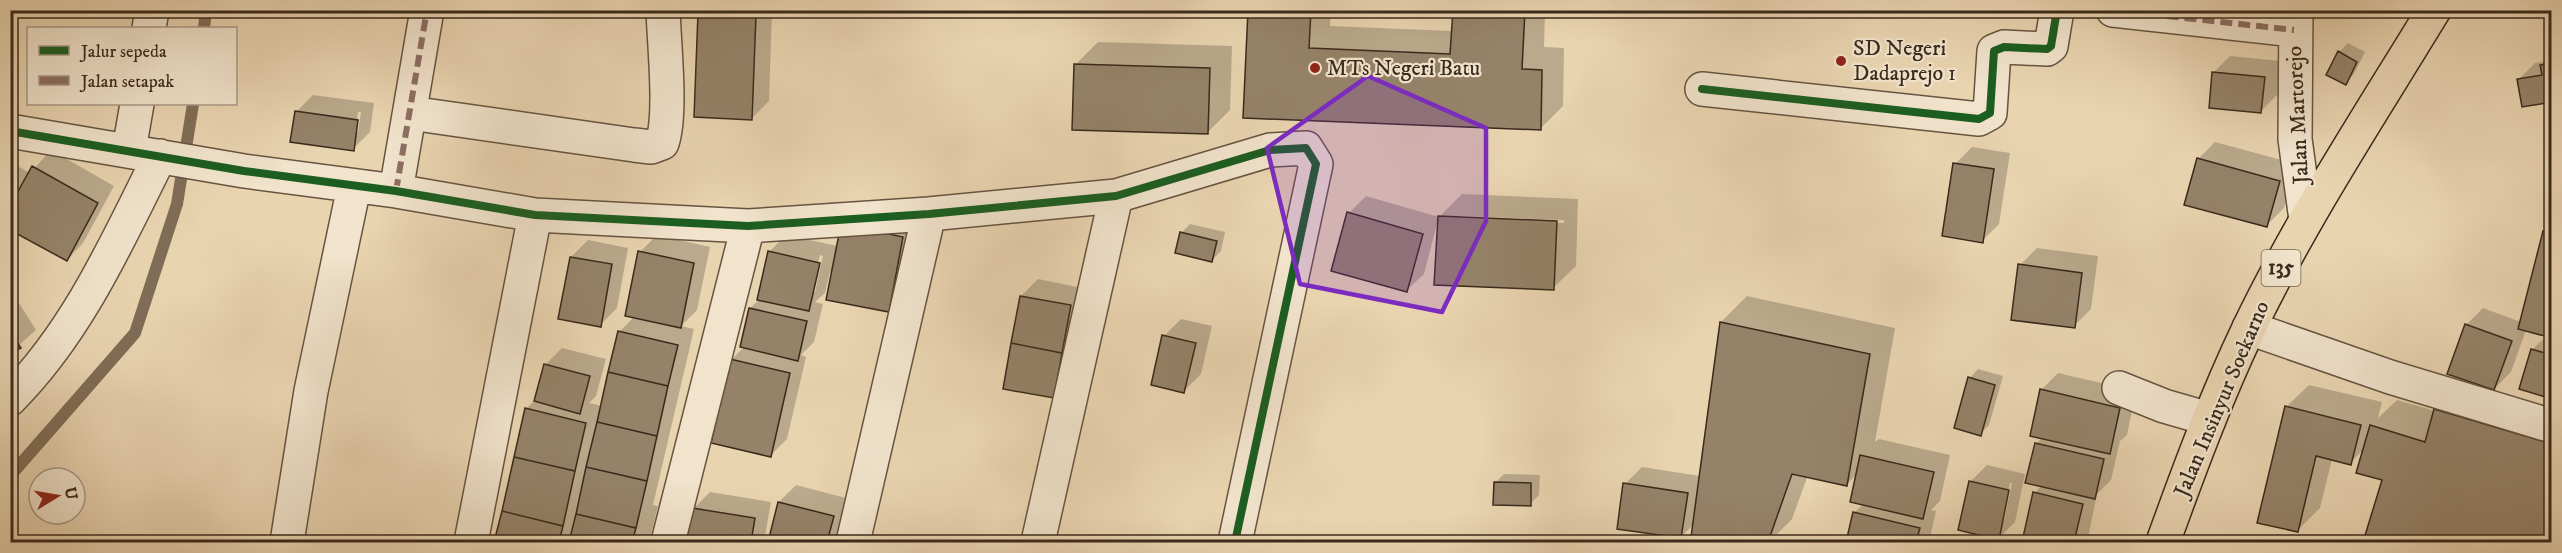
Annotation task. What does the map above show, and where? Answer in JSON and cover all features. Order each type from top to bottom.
[{"type":"main road","name":"Jalan Insinyur Soekarno","points":[[2163,543],[2209,419],[2249,328],[2306,220],[2434,10]]},
{"type":"street","points":[[149,27],[152,10]]},
{"type":"street","points":[[396,191],[427,10]]},
{"type":"street","points":[[410,113],[634,145],[651,147],[662,143],[666,132],[663,10]]},
{"type":"street","points":[[1702,88],[1979,119],[1990,113],[1994,51],[2004,47],[2047,49],[2051,46],[2057,10]]},
{"type":"street","points":[[2113,10],[2295,20]]},
{"type":"street","name":"Jalan Martorejo","points":[[2295,20],[2295,139],[2306,220]]},
{"type":"street","points":[[10,399],[52,350],[84,302],[156,155],[137,105]]},
{"type":"street","points":[[10,131],[244,171],[396,191],[536,215],[748,226],[929,214],[1116,196],[1270,150],[1306,148],[1316,164],[1235,543]]},
{"type":"street","points":[[287,543],[311,391],[354,187]]},
{"type":"street","points":[[1038,543],[1116,196]]},
{"type":"street","points":[[853,543],[929,214]]},
{"type":"street","points":[[471,543],[536,215]]},
{"type":"street","points":[[668,543],[748,226]]},
{"type":"street","points":[[2249,328],[2390,377],[2552,426]]},
{"type":"street","points":[[2119,388],[2164,406],[2209,419]]},
{"type":"highlighted area","points":[[1368,76],[1486,128],[1486,221],[1442,312],[1300,284],[1267,148]]},
{"type":"building","points":[[1248,10],[1311,10],[1309,48],[1450,54],[1453,10],[1525,10],[1522,69],[1542,70],[1541,130],[1243,118]]},
{"type":"building","points":[[698,13],[756,15],[752,120],[694,117]]},
{"type":"building","points":[[2338,51],[2357,62],[2346,85],[2326,75]]},
{"type":"building","points":[[2552,63],[2552,102],[2522,107],[2517,79],[2542,75],[2540,65]]},
{"type":"building","points":[[1074,64],[1210,68],[1208,134],[1072,130]]},
{"type":"building","points":[[2212,72],[2265,77],[2261,113],[2209,108]]},
{"type":"building","points":[[295,111],[358,120],[354,151],[290,142]]},
{"type":"building","points":[[2197,158],[2280,181],[2267,227],[2184,205]]},
{"type":"building","points":[[1953,163],[1994,169],[1983,243],[1942,236]]},
{"type":"building","points":[[32,166],[98,203],[67,261],[10,230],[10,206]]},
{"type":"building","points":[[1347,212],[1423,234],[1407,292],[1331,271]]},
{"type":"building","points":[[1438,216],[1557,221],[1554,290],[1434,285]]},
{"type":"building","points":[[841,224],[903,237],[889,312],[826,300]]},
{"type":"building","points":[[2543,231],[2552,233],[2552,338],[2518,329]]},
{"type":"building","points":[[1180,232],[1217,241],[1212,262],[1175,253]]},
{"type":"building","points":[[638,251],[694,263],[681,328],[625,316]]},
{"type":"building","points":[[768,251],[820,263],[809,311],[757,300]]},
{"type":"building","points":[[570,257],[612,264],[601,327],[558,319]]},
{"type":"building","points":[[2018,264],[2082,273],[2075,328],[2011,320]]},
{"type":"building","points":[[1020,296],[1071,305],[1062,353],[1011,343]]},
{"type":"building","points":[[749,308],[807,321],[798,361],[740,347]]},
{"type":"building","points":[[1720,322],[1870,354],[1847,486],[1792,474],[1768,542],[1733,542],[1691,537]]},
{"type":"building","points":[[2465,324],[2512,341],[2494,390],[2447,374]]},
{"type":"building","points":[[618,331],[678,345],[668,386],[608,372]]},
{"type":"building","points":[[10,332],[21,348],[10,354]]},
{"type":"building","points":[[1162,335],[1196,343],[1184,393],[1151,385]]},
{"type":"building","points":[[1011,343],[1062,353],[1054,398],[1003,389]]},
{"type":"building","points":[[2531,349],[2552,355],[2552,399],[2519,389]]},
{"type":"building","points":[[730,359],[790,373],[771,457],[711,443]]},
{"type":"building","points":[[544,364],[590,376],[580,414],[534,401]]},
{"type":"building","points":[[608,372],[668,386],[657,436],[597,422]]},
{"type":"building","points":[[1968,377],[1995,385],[1981,436],[1954,428]]},
{"type":"building","points":[[2040,389],[2120,408],[2110,454],[2030,436]]},
{"type":"building","points":[[2285,406],[2361,425],[2351,465],[2316,456],[2298,532],[2257,523]]},
{"type":"building","points":[[525,408],[586,423],[575,471],[514,457]]},
{"type":"building","points":[[2434,409],[2552,444],[2552,542],[2363,542],[2382,480],[2356,473],[2370,425],[2425,442]]},
{"type":"building","points":[[597,422],[657,436],[647,481],[586,467]]},
{"type":"building","points":[[2035,443],[2104,459],[2095,499],[2025,483]]},
{"type":"building","points":[[1860,455],[1934,472],[1923,519],[1850,502]]},
{"type":"building","points":[[514,457],[575,471],[563,526],[502,511]]},
{"type":"building","points":[[586,467],[647,481],[636,528],[576,514]]},
{"type":"building","points":[[1969,481],[2009,490],[1999,540],[1958,530]]},
{"type":"building","points":[[1494,482],[1531,483],[1531,506],[1493,505]]},
{"type":"building","points":[[1623,483],[1688,493],[1681,538],[1617,529]]},
{"type":"building","points":[[2033,492],[2083,504],[2074,542],[2022,542]]},
{"type":"building","points":[[778,502],[834,516],[827,542],[768,542]]},
{"type":"building","points":[[692,508],[755,518],[751,542],[686,542]]},
{"type":"building","points":[[502,511],[563,526],[559,542],[494,542]]},
{"type":"building","points":[[1853,512],[1920,528],[1916,542],[1846,542]]},
{"type":"building","points":[[576,514],[636,528],[632,542],[569,542]]},
{"type":"waterway","points":[[204,27],[206,10]]},
{"type":"waterway","points":[[10,476],[135,333],[177,204],[193,105]]},
{"type":"marked path","points":[[396,191],[427,10]]},
{"type":"marked path","points":[[2113,10],[2294,30]]},
{"type":"cycle path","points":[[1702,89],[1979,119],[1990,113],[1994,51],[2004,47],[2047,49],[2051,46],[2057,10]]},
{"type":"cycle path","points":[[10,131],[244,171],[396,191],[535,215],[748,226],[929,214],[1116,196],[1270,150],[1306,148],[1316,164],[1235,542]]},
{"type":"place","name":"SD Negeri Dadaprejo 1","points":[[1841,61]]},
{"type":"place","name":"MTs Negeri Batu","points":[[1315,68]]}]
